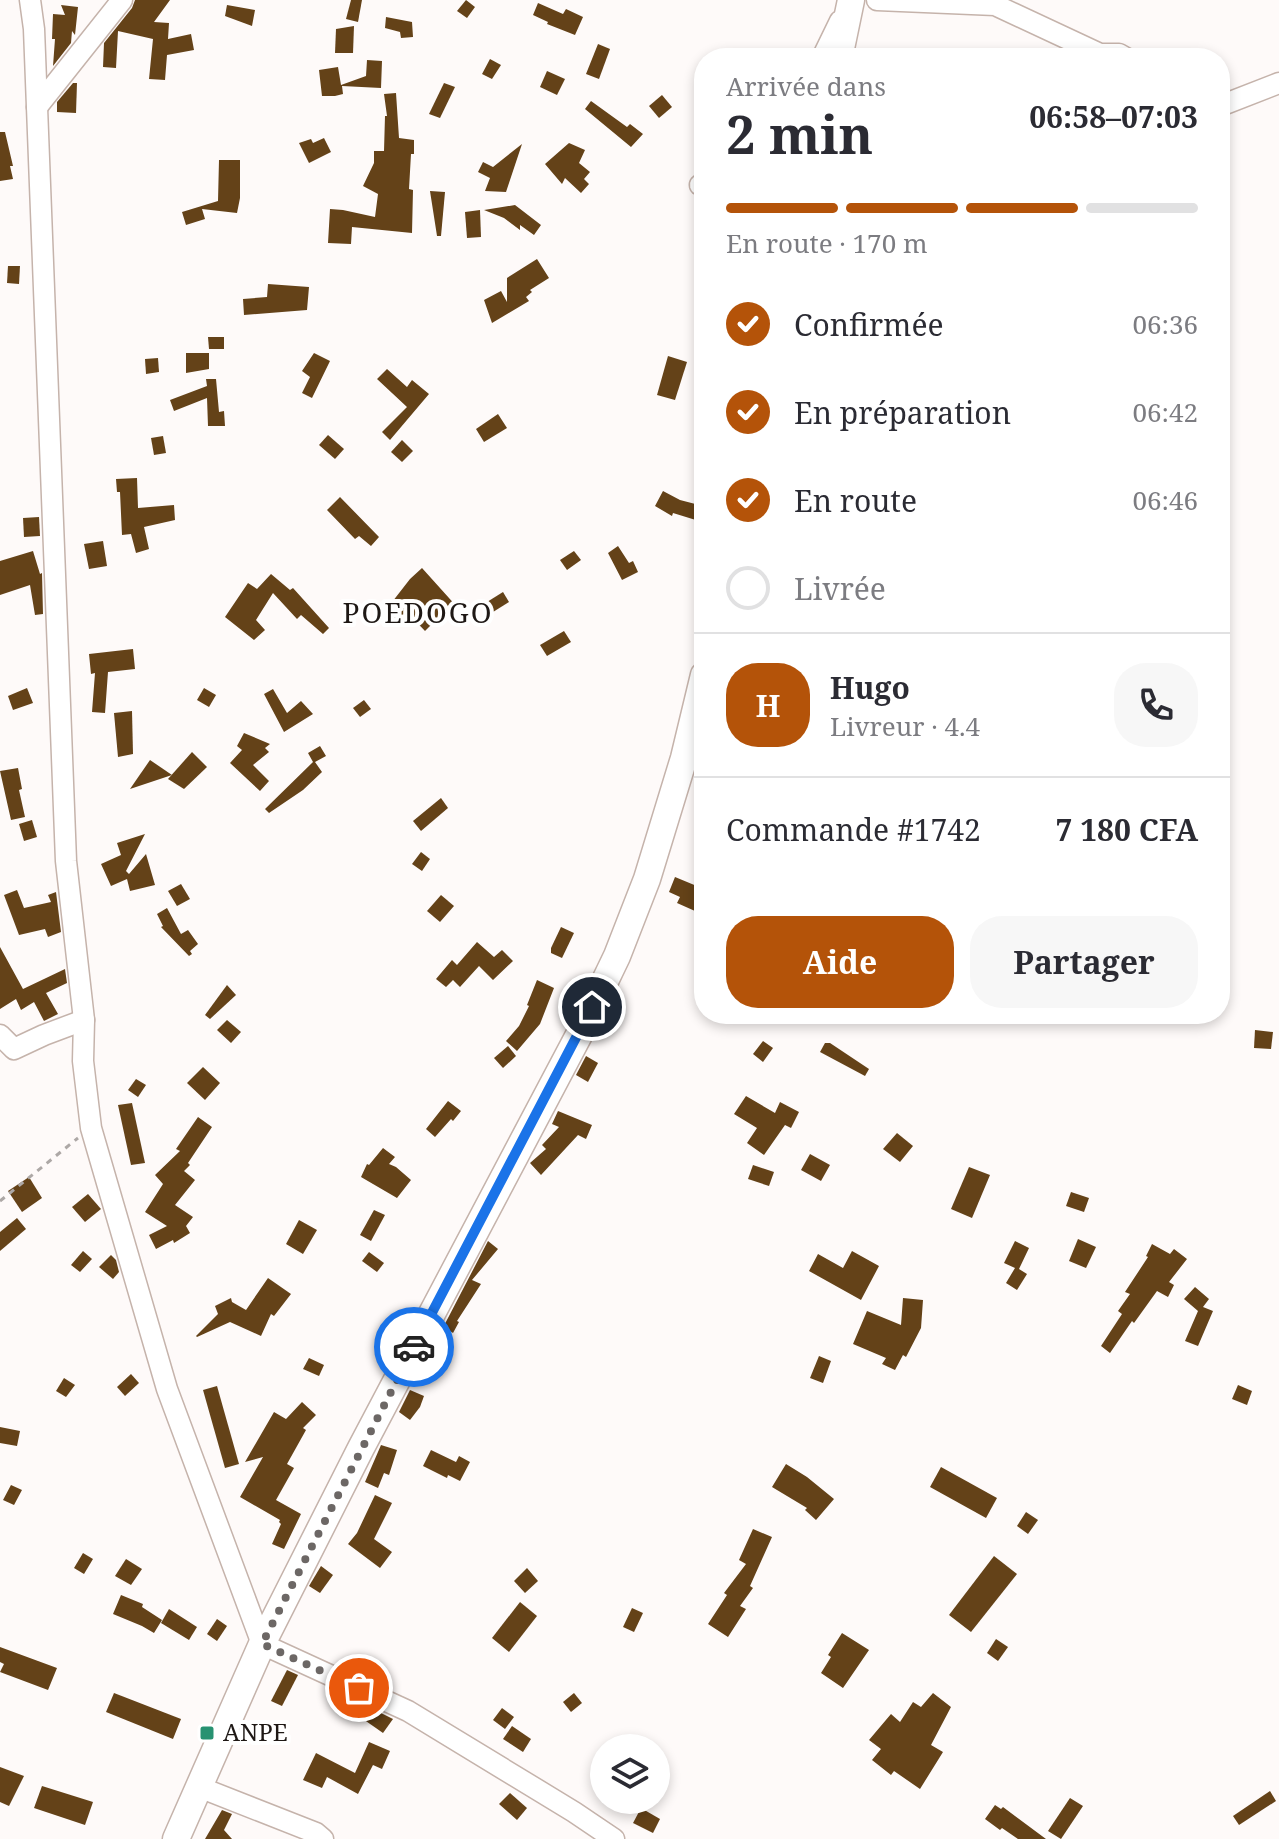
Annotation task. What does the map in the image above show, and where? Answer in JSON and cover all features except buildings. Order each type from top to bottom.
[{"type":"main road","points":[[841,48],[851,0]]},
{"type":"main road","points":[[176,1839],[262,1644],[361,1448],[580,1033],[617,956],[647,879],[694,716]]},
{"type":"street","points":[[30,0],[34,29],[66,861],[84,1020],[83,1061],[91,1128],[167,1389],[262,1644],[408,1711],[614,1839]]},
{"type":"street","points":[[37,107],[122,0]]},
{"type":"street","points":[[827,48],[851,0]]},
{"type":"street","points":[[877,0],[995,5],[1087,48]]},
{"type":"street","points":[[1230,102],[1279,83]]},
{"type":"street","points":[[0,1035],[14,1049],[84,1020]]},
{"type":"street","points":[[199,1787],[316,1833],[323,1839]]},
{"type":"path","points":[[0,1201],[91,1128]]},
{"type":"way so far","points":[[359,1688],[262,1644],[414,1347]]},
{"type":"place","name":"ANPE","points":[[207,1733]]},
{"type":"district","name":"POEDOGO","points":[[418,613]]},
{"type":"route","points":[[414,1347],[592,1007]]}]
